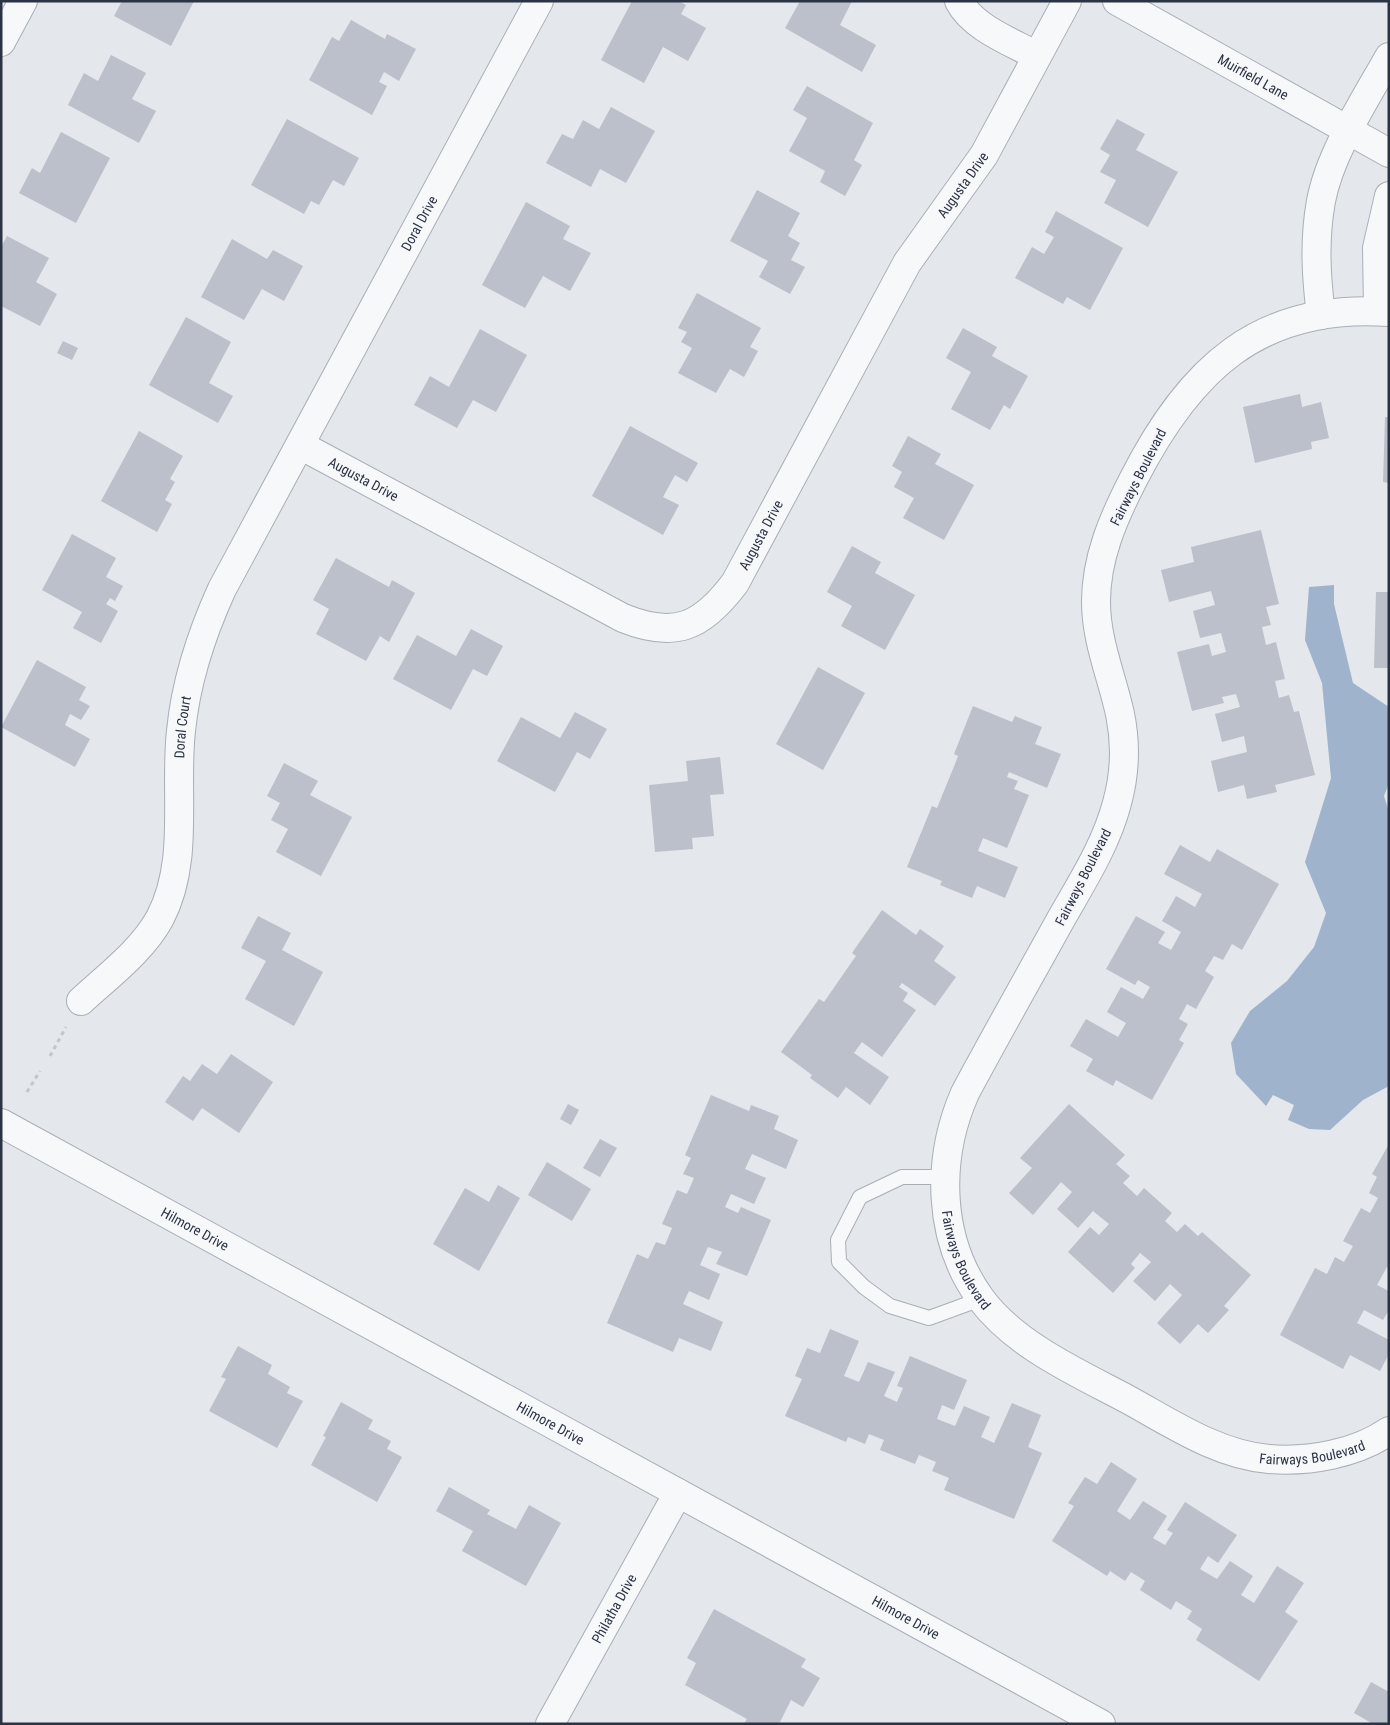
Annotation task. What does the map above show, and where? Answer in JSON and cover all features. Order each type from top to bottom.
[{"type":"street","points":[[1,42],[24,1]]},
{"type":"street","name":"Doral Drive","points":[[300,445],[539,1]]},
{"type":"street","points":[[958,1],[976,21],[1037,56]]},
{"type":"street","name":"Augusta Drive","points":[[300,445],[622,618],[642,626],[662,629],[687,625],[711,612],[735,583],[907,263],[984,155],[1067,1]]},
{"type":"street","name":"Muirfield Lane","points":[[1117,1],[1389,153]]},
{"type":"street","points":[[1321,315],[1316,277],[1316,241],[1321,200],[1331,168],[1389,57]]},
{"type":"street","points":[[1383,312],[1377,248],[1389,196]]},
{"type":"street","name":"Fairways Boulevard","points":[[1383,312],[1351,311],[1321,315],[1299,319],[1263,333],[1217,362],[1176,408],[1146,455],[1115,518],[1100,559],[1096,604],[1098,633],[1120,715],[1124,744],[1123,773],[1117,802],[1097,855],[965,1094],[954,1119],[944,1177],[948,1215],[960,1261],[982,1299],[1013,1331],[1060,1363],[1186,1432],[1240,1453],[1268,1459],[1298,1459],[1327,1455],[1354,1448],[1380,1438],[1389,1431]]},
{"type":"street","name":"Doral Court","points":[[81,1001],[145,940],[160,918],[170,893],[178,848],[180,732],[191,667],[205,627],[222,589],[300,445]]},
{"type":"street","name":"Hilmore Drive","points":[[1,1123],[1101,1724]]},
{"type":"street","name":"Philatha Drive","points":[[550,1724],[678,1493]]},
{"type":"lane","points":[[944,1177],[902,1177],[860,1197],[838,1240],[839,1262],[864,1287],[890,1306],[929,1318],[982,1299]]},
{"type":"path","points":[[27,1092],[40,1071]]},
{"type":"water","points":[[1334,585],[1334,604],[1353,683],[1389,707],[1389,783],[1384,796],[1389,812],[1389,1086],[1363,1100],[1330,1130],[1309,1129],[1288,1120],[1294,1105],[1273,1095],[1266,1106],[1236,1074],[1231,1043],[1250,1011],[1287,981],[1314,947],[1326,913],[1305,862],[1331,778],[1322,683],[1305,640],[1309,587]]},
{"type":"building","points":[[122,1],[194,1],[171,46],[114,16]]},
{"type":"building","points":[[632,1],[678,1],[686,5],[681,14],[706,28],[688,61],[663,47],[644,83],[601,60]]},
{"type":"building","points":[[800,1],[852,1],[840,25],[876,45],[862,72],[785,28]]},
{"type":"building","points":[[351,20],[385,39],[387,34],[416,49],[399,81],[384,72],[379,82],[387,86],[372,115],[309,80],[332,37],[339,41]]},
{"type":"building","points":[[111,55],[146,73],[132,99],[156,111],[139,143],[68,105],[84,73],[98,81]]},
{"type":"building","points":[[807,86],[873,123],[854,160],[862,165],[845,196],[820,182],[825,171],[789,151],[807,118],[793,110]]},
{"type":"building","points":[[611,107],[655,131],[626,183],[600,169],[591,187],[546,163],[562,134],[573,139],[583,120],[599,129]]},
{"type":"building","points":[[287,119],[359,158],[344,186],[333,180],[319,205],[311,201],[304,214],[251,185]]},
{"type":"building","points":[[1117,119],[1145,134],[1136,150],[1178,172],[1148,227],[1104,203],[1116,180],[1100,172],[1110,155],[1100,149]]},
{"type":"building","points":[[61,132],[110,158],[76,223],[19,193],[32,168],[40,173]]},
{"type":"building","points":[[757,190],[800,213],[788,236],[800,243],[791,260],[805,267],[790,294],[759,277],[768,261],[730,241]]},
{"type":"building","points":[[526,202],[570,226],[563,239],[591,253],[570,291],[543,276],[525,308],[482,285]]},
{"type":"building","points":[[1056,211],[1123,248],[1090,310],[1067,297],[1063,304],[1015,278],[1032,247],[1044,254],[1054,237],[1045,232]]},
{"type":"building","points":[[7,236],[49,258],[36,282],[57,294],[40,326],[1,306],[1,247]]},
{"type":"building","points":[[232,239],[267,259],[273,250],[303,266],[284,301],[262,289],[244,320],[201,297]]},
{"type":"building","points":[[697,293],[761,328],[750,347],[758,351],[744,377],[730,369],[716,393],[678,373],[692,348],[681,342],[687,332],[678,328]]},
{"type":"building","points":[[186,317],[231,342],[209,383],[233,396],[218,423],[149,385]]},
{"type":"building","points":[[963,328],[997,347],[992,356],[1028,376],[1010,409],[1004,405],[990,430],[951,409],[971,372],[946,358]]},
{"type":"building","points":[[480,329],[527,355],[496,412],[473,400],[457,428],[414,405],[430,376],[449,387]]},
{"type":"building","points":[[63,341],[78,348],[72,360],[57,353]]},
{"type":"building","points":[[1300,394],[1302,407],[1321,402],[1329,438],[1311,442],[1312,449],[1255,463],[1243,407]]},
{"type":"building","points":[[1385,417],[1389,417],[1389,483],[1383,482]]},
{"type":"building","points":[[630,426],[698,463],[687,482],[675,475],[663,497],[679,505],[663,535],[592,496]]},
{"type":"building","points":[[139,431],[183,456],[170,479],[175,482],[165,500],[172,504],[157,532],[101,501]]},
{"type":"building","points":[[908,436],[941,454],[935,464],[974,485],[944,540],[903,518],[914,498],[894,487],[902,472],[892,466]]},
{"type":"building","points":[[1261,530],[1279,604],[1266,607],[1271,625],[1262,627],[1266,645],[1276,642],[1285,679],[1275,681],[1279,698],[1289,695],[1294,712],[1299,711],[1315,775],[1275,785],[1277,792],[1247,799],[1244,785],[1218,792],[1211,761],[1247,752],[1244,736],[1222,742],[1215,714],[1240,707],[1236,694],[1222,697],[1224,703],[1192,711],[1177,652],[1209,644],[1212,656],[1226,652],[1221,633],[1200,638],[1193,611],[1215,605],[1211,591],[1169,602],[1161,570],[1194,562],[1191,547]]},
{"type":"building","points":[[72,534],[116,558],[106,577],[123,586],[115,601],[110,598],[106,604],[118,611],[101,643],[73,628],[82,612],[42,590]]},
{"type":"building","points":[[852,546],[881,562],[875,573],[915,595],[885,650],[841,626],[852,606],[827,592]]},
{"type":"building","points":[[336,558],[389,587],[392,580],[415,593],[389,642],[380,636],[366,661],[316,634],[329,609],[313,600]]},
{"type":"building","points":[[1376,592],[1389,592],[1389,668],[1374,668]]},
{"type":"building","points":[[471,629],[503,646],[487,676],[473,669],[451,710],[393,679],[417,635],[456,656]]},
{"type":"building","points":[[37,660],[86,687],[79,700],[90,706],[81,720],[70,714],[65,725],[90,739],[75,767],[1,727]]},
{"type":"building","points":[[818,667],[865,693],[823,770],[776,744]]},
{"type":"building","points":[[973,706],[1012,722],[1015,716],[1042,727],[1035,744],[1061,754],[1047,788],[1009,772],[1007,777],[1018,781],[1014,789],[1029,795],[1007,848],[983,838],[978,851],[1018,867],[1005,898],[977,886],[972,898],[940,885],[942,881],[907,867],[932,806],[937,808],[958,756],[954,754]]},
{"type":"building","points":[[575,712],[607,729],[590,759],[577,752],[555,792],[497,761],[521,717],[560,738]]},
{"type":"building","points":[[720,757],[724,794],[710,795],[714,836],[692,838],[693,849],[655,852],[649,785],[688,781],[686,761]]},
{"type":"building","points":[[284,763],[318,781],[310,795],[352,817],[321,876],[276,852],[288,829],[271,820],[280,803],[267,796]]},
{"type":"building","points":[[1180,845],[1210,862],[1217,849],[1279,884],[1242,950],[1232,944],[1223,960],[1214,956],[1205,971],[1214,977],[1196,1009],[1187,1004],[1179,1019],[1188,1024],[1179,1040],[1184,1043],[1152,1100],[1116,1080],[1113,1086],[1086,1071],[1093,1059],[1070,1046],[1086,1019],[1118,1037],[1126,1023],[1107,1012],[1121,987],[1143,999],[1150,987],[1138,980],[1135,985],[1106,969],[1136,916],[1165,932],[1158,943],[1171,950],[1181,932],[1162,921],[1176,896],[1195,907],[1202,894],[1164,874]]},
{"type":"building","points":[[882,910],[916,935],[920,929],[944,946],[934,961],[956,977],[935,1006],[902,983],[899,987],[908,993],[903,1001],[916,1010],[882,1057],[862,1042],[854,1053],[889,1077],[870,1105],[846,1087],[838,1098],[810,1078],[812,1075],[781,1052],[819,999],[824,1002],[856,956],[852,953]]},
{"type":"building","points":[[258,916],[291,933],[282,950],[323,972],[294,1026],[245,999],[266,961],[241,948]]},
{"type":"building","points":[[231,1054],[273,1082],[239,1133],[202,1108],[193,1121],[165,1102],[183,1076],[190,1081],[202,1064],[217,1074]]},
{"type":"building","points":[[711,1095],[749,1111],[751,1105],[779,1116],[774,1129],[798,1140],[786,1169],[752,1154],[745,1169],[766,1178],[754,1204],[731,1194],[725,1207],[738,1213],[741,1207],[771,1220],[747,1276],[716,1264],[722,1252],[708,1247],[700,1265],[720,1274],[709,1300],[689,1291],[683,1304],[723,1322],[711,1351],[679,1338],[673,1352],[607,1323],[637,1254],[648,1259],[656,1242],[665,1245],[672,1228],[662,1224],[677,1190],[687,1194],[694,1178],[683,1174],[691,1158],[685,1155]]},
{"type":"building","points":[[568,1104],[579,1110],[571,1125],[560,1119]]},
{"type":"building","points":[[1069,1104],[1125,1155],[1116,1164],[1130,1176],[1123,1183],[1137,1196],[1144,1188],[1172,1213],[1165,1221],[1177,1232],[1185,1224],[1198,1236],[1202,1232],[1251,1275],[1224,1306],[1229,1310],[1208,1333],[1198,1324],[1180,1344],[1157,1323],[1182,1295],[1170,1284],[1155,1301],[1133,1281],[1151,1262],[1140,1253],[1131,1264],[1135,1268],[1113,1293],[1068,1252],[1090,1227],[1099,1235],[1109,1224],[1093,1211],[1078,1228],[1057,1209],[1072,1192],[1061,1182],[1033,1215],[1009,1193],[1032,1168],[1020,1158]]},
{"type":"building","points":[[600,1139],[617,1148],[600,1177],[583,1168]]},
{"type":"building","points":[[1389,1144],[1389,1268],[1387,1267],[1377,1285],[1389,1291],[1389,1310],[1383,1320],[1364,1310],[1357,1323],[1389,1340],[1389,1354],[1380,1371],[1350,1355],[1343,1369],[1280,1335],[1315,1268],[1327,1274],[1335,1257],[1344,1262],[1353,1246],[1343,1241],[1361,1208],[1370,1213],[1378,1198],[1369,1193],[1377,1177],[1372,1174]]},
{"type":"building","points":[[547,1162],[591,1189],[572,1221],[528,1195]]},
{"type":"building","points":[[498,1185],[520,1198],[479,1271],[433,1244],[465,1188],[489,1202]]},
{"type":"building","points":[[830,1329],[859,1341],[844,1376],[859,1382],[868,1362],[895,1372],[884,1396],[897,1402],[903,1388],[897,1386],[910,1356],[967,1380],[954,1410],[942,1405],[937,1419],[955,1426],[964,1406],[990,1417],[981,1437],[994,1443],[1012,1403],[1041,1415],[1028,1447],[1042,1453],[1014,1519],[944,1490],[949,1478],[932,1471],[936,1462],[919,1455],[915,1464],[880,1450],[884,1440],[869,1434],[865,1444],[848,1437],[846,1442],[785,1416],[802,1379],[795,1376],[807,1348],[820,1353]]},
{"type":"building","points":[[238,1346],[272,1365],[268,1374],[290,1387],[287,1393],[303,1401],[277,1448],[209,1411],[226,1379],[221,1377]]},
{"type":"building","points":[[341,1402],[373,1420],[368,1429],[391,1441],[387,1449],[402,1457],[377,1502],[311,1465],[326,1437],[323,1436]]},
{"type":"building","points":[[1111,1462],[1137,1479],[1117,1511],[1130,1520],[1143,1501],[1167,1516],[1153,1538],[1165,1545],[1173,1533],[1167,1530],[1185,1502],[1237,1535],[1218,1563],[1208,1556],[1200,1569],[1217,1579],[1230,1561],[1253,1576],[1241,1595],[1254,1603],[1277,1566],[1304,1583],[1285,1612],[1298,1621],[1259,1681],[1196,1640],[1202,1629],[1187,1619],[1192,1611],[1176,1601],[1171,1610],[1140,1590],[1145,1581],[1131,1572],[1125,1581],[1110,1571],[1107,1576],[1052,1541],[1074,1506],[1068,1503],[1085,1477],[1097,1484]]},
{"type":"building","points":[[449,1487],[490,1510],[487,1514],[516,1529],[529,1505],[561,1523],[526,1586],[462,1551],[473,1531],[436,1511]]},
{"type":"building","points":[[714,1609],[806,1659],[801,1667],[820,1678],[803,1707],[791,1700],[779,1724],[744,1724],[747,1719],[685,1685],[696,1663],[687,1658]]},
{"type":"building","points":[[1371,1682],[1389,1692],[1389,1724],[1373,1724],[1354,1713]]}]
